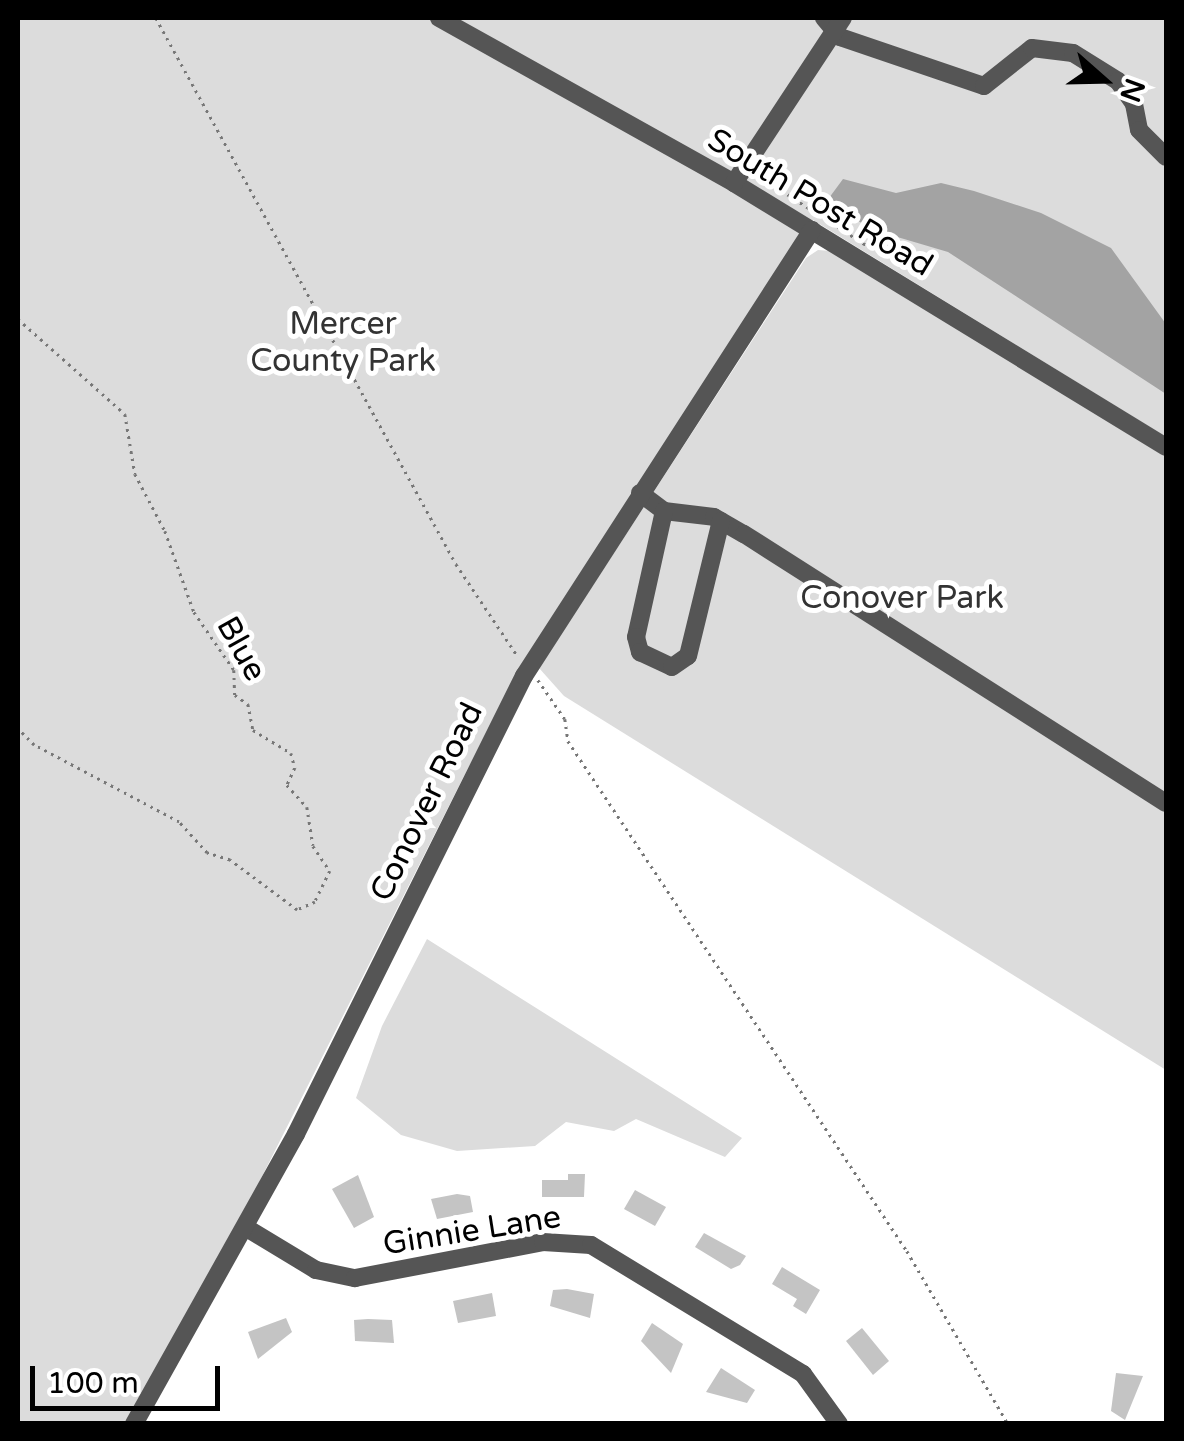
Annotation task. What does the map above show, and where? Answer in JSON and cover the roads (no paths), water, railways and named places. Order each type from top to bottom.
[{"type":"street","name":"South Post Road","points":[[439,18],[734,182],[1166,447]]},
{"type":"street","points":[[734,182],[834,22],[984,86],[1032,48],[1073,53],[1118,81],[1134,104],[1140,130],[1166,157]]},
{"type":"street","name":"Conover Road","points":[[134,1424],[245,1228],[530,666],[812,230]]},
{"type":"street","points":[[640,492],[664,511],[721,521],[1166,804]]},
{"type":"street","points":[[664,511],[636,637],[640,652],[672,667],[688,656],[721,521]]},
{"type":"street","name":"Ginnie Lane","points":[[245,1228],[316,1270],[355,1278],[543,1242],[590,1245],[803,1374],[839,1424]]},
{"type":"park label","name":"Mercer County Park","points":[[343,344]]},
{"type":"park label","name":"Conover Park","points":[[902,598]]}]
